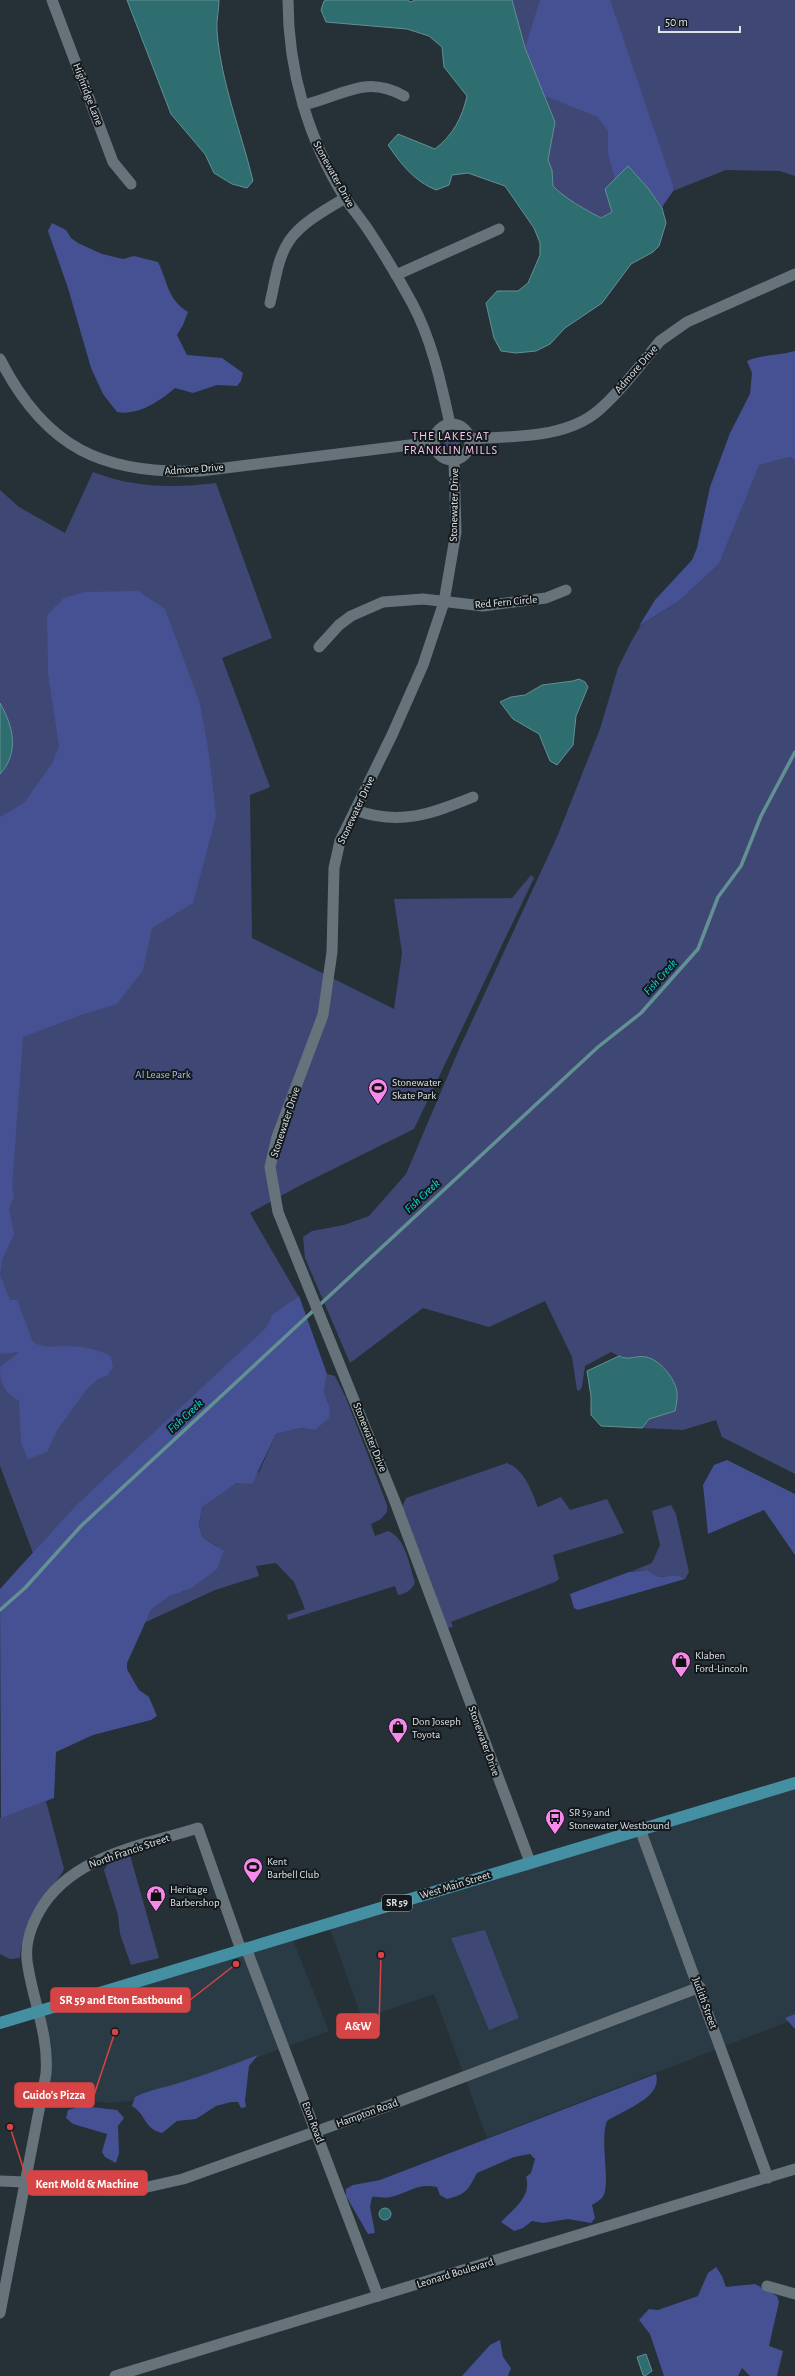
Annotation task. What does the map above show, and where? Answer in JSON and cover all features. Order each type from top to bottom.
[{"type":"main road","name":"West Main Street","points":[[0,2023],[795,1783]]},
{"type":"street","name":"Highridge Lane","points":[[52,0],[113,162],[131,184]]},
{"type":"street","name":"Stonewater Drive","points":[[288,0],[292,58],[313,134],[345,198],[396,275],[413,304],[426,335],[441,381],[450,424]]},
{"type":"street","points":[[304,105],[368,85],[389,88],[404,96]]},
{"type":"street","points":[[270,303],[277,270],[289,241],[312,219],[345,198]]},
{"type":"street","points":[[396,275],[499,229]]},
{"type":"street","name":"Admore Drive","points":[[470,439],[547,433],[579,422],[598,411],[660,341],[671,332],[687,322],[795,274]]},
{"type":"street","name":"Admore Drive","points":[[0,359],[14,387],[33,413],[58,435],[84,452],[127,468],[164,472],[201,471],[434,442]]},
{"type":"street","points":[[450,424],[463,427],[470,439],[466,453],[454,460],[440,456],[434,442],[438,430],[450,424]]},
{"type":"street","name":"Stonewater Drive","points":[[454,460],[456,532],[444,602],[424,664],[340,841],[334,868],[332,952],[323,1015],[277,1138],[270,1167],[278,1212],[394,1499],[530,1862]]},
{"type":"street","name":"Red Fern Circle","points":[[319,647],[339,625],[366,608],[384,602],[423,599],[483,606],[546,598],[566,590]]},
{"type":"street","points":[[355,810],[376,817],[402,819],[450,806],[473,797]]},
{"type":"street","name":"Eton Road","points":[[198,1828],[316,2131],[378,2296]]},
{"type":"street","name":"North Francis Street","points":[[0,2313],[46,2074],[46,2049],[40,2011],[28,1969],[26,1945],[33,1922],[58,1886],[75,1872],[96,1861],[198,1828]]},
{"type":"street","name":"Judith Street","points":[[640,1829],[700,1987],[768,2178]]},
{"type":"street","name":"Hampton Road","points":[[0,2181],[25,2185],[114,2190],[164,2184],[212,2169],[316,2131],[700,1987]]},
{"type":"street","name":"Leonard Boulevard","points":[[115,2376],[795,2169]]},
{"type":"street","points":[[767,2286],[795,2294]]},
{"type":"shaded area","points":[[127,0],[219,0],[217,27],[219,50],[227,88],[253,181],[247,188],[232,184],[214,173],[205,154],[171,114]]},
{"type":"shaded area","points":[[408,0],[410,2],[416,0],[512,0],[525,48],[555,122],[548,160],[552,170],[553,186],[582,208],[601,218],[612,212],[605,189],[628,166],[647,187],[662,208],[666,223],[659,246],[653,252],[631,264],[602,303],[565,328],[550,344],[536,351],[516,353],[501,351],[494,338],[486,303],[497,291],[518,291],[528,283],[540,255],[540,243],[534,228],[505,186],[468,173],[452,175],[449,185],[436,190],[421,182],[403,165],[388,145],[398,134],[435,149],[447,138],[456,126],[467,96],[444,67],[442,47],[429,36],[407,29],[326,22],[321,10],[324,1]]},
{"type":"shaded area","points":[[540,0],[610,0],[673,185],[673,191],[662,207],[629,167],[615,179],[608,153],[608,131],[598,117],[545,96],[525,48]]},
{"type":"shaded area","points":[[52,223],[66,230],[71,238],[78,243],[102,254],[123,259],[134,256],[158,262],[172,296],[181,307],[188,312],[177,335],[187,355],[222,358],[243,373],[241,381],[237,386],[217,385],[193,393],[175,388],[163,398],[141,410],[125,413],[117,412],[103,394],[91,368],[68,288],[48,231]]},
{"type":"shaded area","points":[[795,351],[795,460],[790,457],[759,465],[719,564],[679,601],[639,626],[655,600],[692,560],[697,548],[710,487],[730,433],[750,394],[752,373],[747,361],[759,357]]},
{"type":"shaded area","points":[[138,591],[165,609],[200,704],[209,754],[216,816],[193,903],[152,928],[143,970],[117,1004],[81,1015],[23,1037],[12,1187],[14,1197],[9,1209],[14,1234],[2,1260],[0,1275],[0,817],[24,803],[53,762],[59,746],[48,673],[47,615],[64,598],[86,592]]},
{"type":"shaded area","points":[[579,679],[585,682],[588,687],[576,716],[573,745],[557,765],[550,761],[539,734],[513,719],[500,702],[511,697],[525,695],[542,685]]},
{"type":"shaded area","points":[[0,703],[5,712],[11,730],[12,748],[6,766],[0,774]]},
{"type":"shaded area","points":[[0,1275],[10,1300],[17,1300],[33,1342],[41,1346],[71,1346],[96,1350],[111,1357],[113,1367],[108,1375],[98,1379],[87,1389],[57,1430],[47,1452],[28,1459],[21,1443],[19,1401],[6,1391],[1,1378],[0,1367],[20,1352],[0,1354]]},
{"type":"shaded area","points":[[299,1296],[327,1374],[324,1392],[330,1408],[329,1418],[315,1430],[301,1428],[276,1434],[252,1484],[237,1483],[202,1507],[199,1525],[202,1537],[224,1551],[217,1569],[190,1589],[170,1596],[151,1610],[127,1663],[127,1669],[132,1678],[139,1690],[149,1697],[157,1716],[151,1720],[93,1735],[56,1752],[54,1798],[1,1818],[0,1589],[76,1505],[266,1328],[272,1315]]},
{"type":"shaded area","points":[[619,1356],[626,1358],[646,1357],[656,1362],[666,1370],[676,1388],[677,1397],[675,1411],[649,1419],[642,1428],[601,1426],[591,1415],[591,1396],[587,1371]]},
{"type":"shaded area","points":[[727,1460],[795,1494],[795,1555],[764,1510],[708,1534],[703,1485],[714,1465]]},
{"type":"shaded area","points":[[647,1570],[659,1577],[678,1575],[685,1579],[578,1610],[574,1608],[570,1594],[629,1572]]},
{"type":"shaded area","points":[[795,1783],[795,2019],[487,2138],[434,1994],[362,2019],[328,1923]]},
{"type":"shaded area","points":[[291,1935],[329,2031],[142,2100],[109,2103],[43,2094],[40,2011]]},
{"type":"shaded area","points":[[795,2014],[795,2028],[794,2028],[785,2018]]},
{"type":"shaded area","points":[[258,2055],[249,2066],[245,2101],[246,2107],[241,2108],[238,2102],[231,2102],[216,2106],[196,2119],[177,2121],[162,2133],[151,2128],[140,2113],[132,2106],[135,2097],[141,2094],[201,2076]]},
{"type":"shaded area","points":[[656,2074],[657,2082],[654,2090],[648,2097],[607,2121],[604,2140],[606,2174],[605,2192],[602,2198],[592,2205],[595,2218],[591,2223],[568,2219],[543,2223],[532,2221],[523,2228],[514,2231],[501,2222],[524,2197],[527,2184],[526,2177],[531,2173],[535,2159],[530,2154],[514,2157],[477,2173],[471,2184],[463,2193],[447,2199],[440,2195],[437,2187],[430,2186],[418,2187],[389,2198],[372,2197],[370,2207],[375,2233],[368,2234],[346,2196],[346,2189],[353,2185],[380,2180]]},
{"type":"shaded area","points":[[82,2106],[117,2110],[124,2118],[118,2126],[119,2153],[116,2163],[105,2157],[102,2152],[107,2134],[73,2124],[66,2118],[68,2110]]},
{"type":"shaded area","points":[[383,2208],[387,2208],[391,2214],[387,2220],[383,2220],[379,2216],[379,2212]]},
{"type":"shaded area","points":[[716,2267],[722,2276],[726,2287],[755,2284],[777,2296],[779,2302],[769,2346],[783,2351],[777,2376],[750,2376],[742,2368],[738,2376],[664,2376],[650,2334],[639,2320],[649,2309],[658,2310],[698,2296],[708,2273]]},
{"type":"shaded area","points":[[500,2340],[503,2357],[511,2368],[508,2376],[462,2376],[490,2345]]},
{"type":"shaded area","points":[[646,2354],[652,2371],[645,2376],[643,2375],[637,2357]]},
{"type":"green space","points":[[512,0],[795,0],[795,176],[780,171],[726,170],[673,191],[662,207],[647,187],[628,167],[612,212],[601,218],[576,204],[553,186],[552,170],[548,160],[555,121],[525,48]]},
{"type":"green space","points":[[449,433],[455,433],[460,438],[458,447],[455,449],[449,449],[444,444],[444,438]]},
{"type":"green space","points":[[790,457],[795,460],[795,1474],[722,1437],[716,1420],[683,1430],[642,1428],[649,1419],[675,1411],[646,1357],[626,1360],[611,1352],[585,1366],[582,1387],[579,1391],[577,1390],[572,1357],[545,1301],[489,1327],[423,1308],[350,1363],[305,1258],[303,1237],[312,1231],[344,1225],[369,1216],[406,1174],[460,1047],[557,837],[600,729],[618,668],[631,642],[641,625],[679,601],[719,564],[758,465]]},
{"type":"green space","name":"Al Lease Park","points":[[93,472],[139,484],[184,486],[216,483],[272,638],[222,658],[270,787],[250,795],[252,938],[394,1009],[402,953],[394,899],[512,898],[531,875],[534,878],[414,1129],[299,1186],[250,1213],[300,1299],[76,1505],[33,1553],[0,1466],[0,490],[19,507],[65,533]]},
{"type":"green space","points":[[327,1374],[335,1376],[346,1398],[387,1505],[387,1512],[381,1519],[371,1524],[375,1536],[388,1531],[399,1540],[406,1553],[415,1582],[413,1587],[398,1595],[395,1586],[288,1620],[287,1615],[305,1609],[294,1582],[276,1563],[256,1566],[259,1576],[215,1590],[144,1623],[151,1610],[170,1596],[190,1589],[217,1546],[202,1537],[199,1525],[202,1507],[223,1491],[259,1472],[276,1434],[301,1428],[315,1430],[330,1408],[324,1392]]},
{"type":"green space","points":[[507,1463],[518,1470],[527,1481],[538,1507],[561,1497],[570,1510],[607,1499],[624,1533],[553,1555],[559,1579],[555,1582],[451,1622],[453,1627],[447,1628],[402,1507],[406,1498]]},
{"type":"green space","points":[[671,1505],[676,1514],[689,1572],[685,1579],[678,1575],[659,1577],[647,1570],[632,1571],[652,1563],[660,1545],[652,1511]]},
{"type":"green space","points":[[46,1801],[64,1869],[28,1922],[21,1947],[20,1958],[10,1959],[0,1954],[0,1818]]},
{"type":"green space","points":[[130,1855],[159,1958],[131,1965],[120,1934],[118,1915],[104,1870],[109,1862]]},
{"type":"green space","points":[[485,1930],[519,2018],[489,2030],[451,1938]]},
{"type":"waterway","name":"Fish Creek","points":[[0,1610],[25,1588],[81,1526],[598,1047],[641,1013],[698,949],[718,897],[741,866],[761,816],[795,752]]},
{"type":"place","name":"Stonewater Skate Park","points":[[378,1105]]},
{"type":"place","name":"Klaben Ford-Lincoln","points":[[681,1678]]},
{"type":"place","name":"Don Joseph Toyota","points":[[398,1744]]},
{"type":"place","name":"SR 59 and Stonewater Westbound","points":[[555,1835]]},
{"type":"place","name":"Kent Barbell Club","points":[[253,1884]]},
{"type":"place","name":"Heritage Barbershop","points":[[156,1912]]},
{"type":"place","name":"A&W","points":[[381,1955]]},
{"type":"place","name":"SR 59 and Eton Eastbound","points":[[236,1964]]},
{"type":"place","name":"Guido’s Pizza","points":[[115,2032]]},
{"type":"place","name":"Kent Mold & Machine","points":[[10,2127]]},
{"type":"district","name":"THE LAKES AT FRANKLIN MILLS","points":[[451,443]]}]
